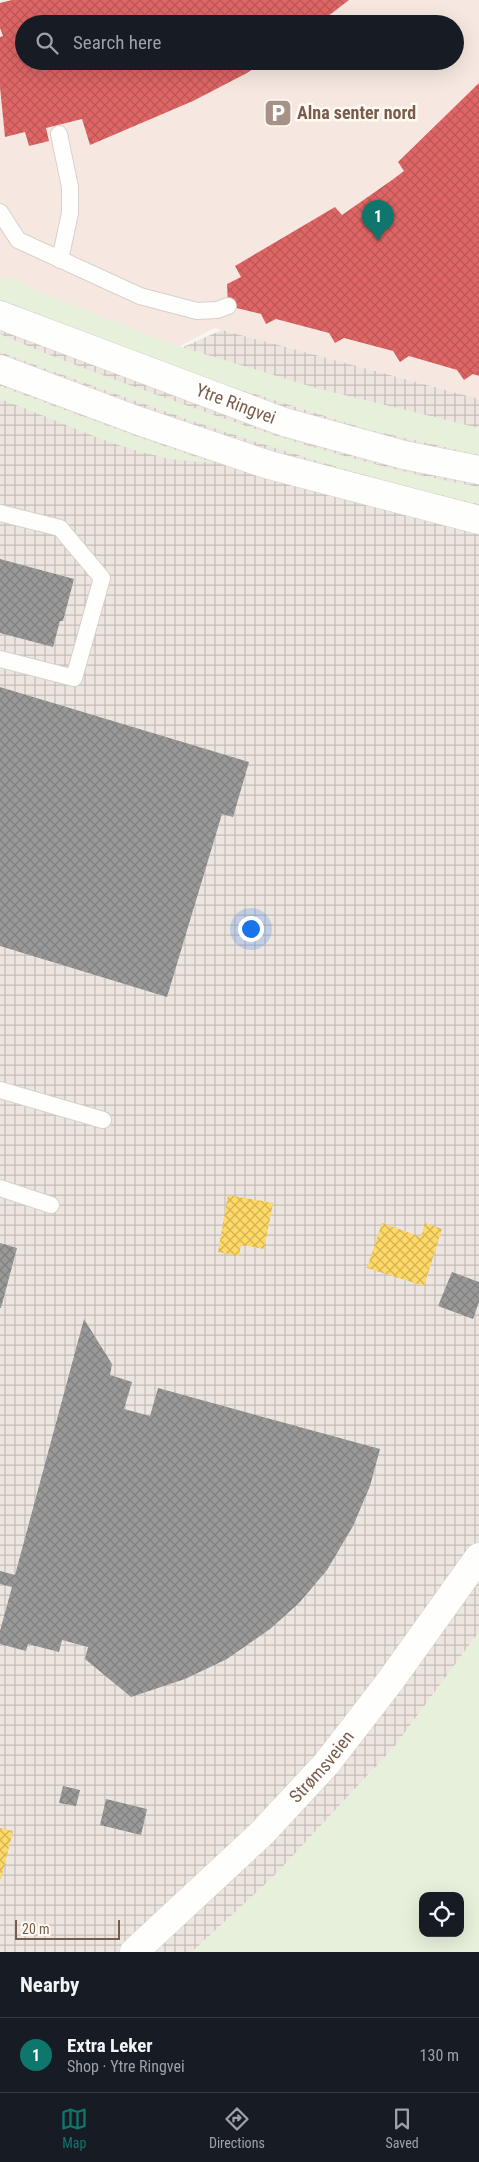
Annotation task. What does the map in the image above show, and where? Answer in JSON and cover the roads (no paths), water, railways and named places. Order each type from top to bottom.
[{"type":"main road","name":"Ytre Ringvei","points":[[0,315],[284,422],[404,456],[479,470]]},
{"type":"main road","points":[[0,369],[139,421],[269,465],[479,520]]},
{"type":"main road","name":"Strømsveien","points":[[134,1952],[262,1833],[327,1763],[385,1688],[479,1557]]},
{"type":"lane","points":[[59,134],[70,187],[70,213],[60,260]]},
{"type":"lane","points":[[0,212],[18,240],[140,296],[197,311],[217,310],[228,306]]},
{"type":"lane","points":[[0,513],[60,528],[102,578],[74,678],[0,659]]},
{"type":"lane","points":[[0,1090],[102,1120]]},
{"type":"lane","points":[[0,1188],[52,1204]]},
{"type":"place","name":"Alna senter nord","points":[[278,113]]},
{"type":"place","name":"Extra Leker","points":[[378,241]]}]
